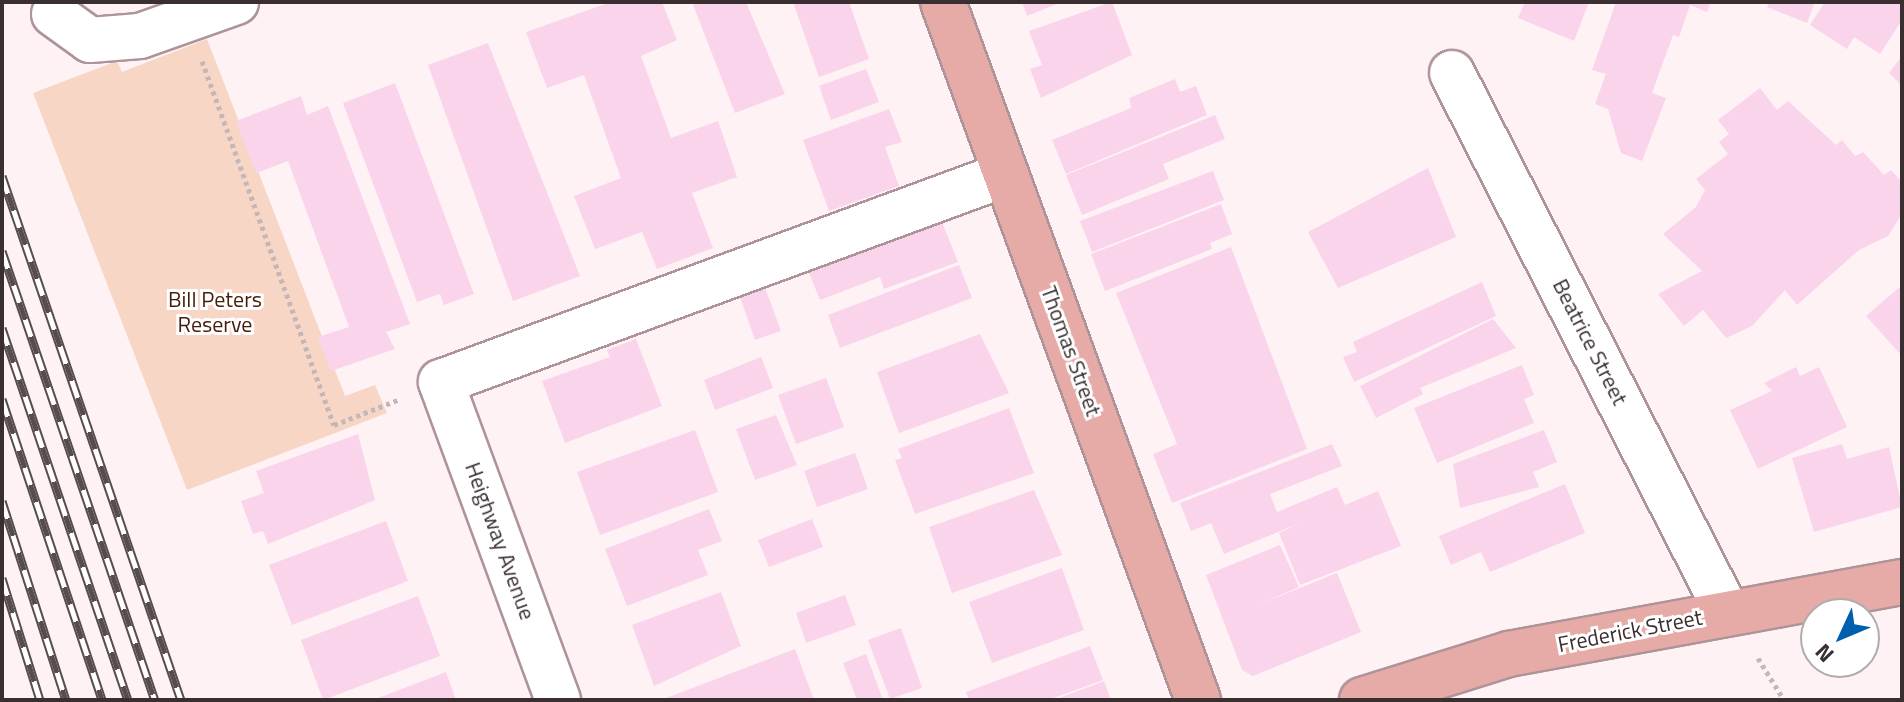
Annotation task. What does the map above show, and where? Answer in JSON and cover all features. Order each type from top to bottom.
[{"type":"main road","name":"Thomas Street","points":[[943,2],[1198,700]]},
{"type":"main road","name":"Frederick Street","points":[[1362,700],[1509,654],[1902,582]]},
{"type":"street","points":[[54,14],[90,40],[140,36],[236,2]]},
{"type":"street","name":"Beatrice Street","points":[[1452,73],[1727,612]]},
{"type":"street","points":[[441,382],[1006,174]]},
{"type":"street","name":"Heighway Avenue","points":[[441,382],[558,700]]},
{"type":"path","points":[[186,20],[334,425],[441,382]]},
{"type":"path","points":[[1758,658],[1784,700]]},
{"type":"green space","name":"Bill Peters Reserve","points":[[207,39],[345,396],[375,385],[387,413],[187,490],[33,93],[117,61],[122,72]]},
{"type":"building","points":[[611,2],[662,2],[677,40],[641,56],[671,138],[718,121],[737,177],[692,193],[713,248],[657,269],[642,232],[595,249],[574,196],[621,178],[584,75],[547,88],[526,32]]},
{"type":"building","points":[[692,2],[746,2],[785,94],[735,113]]},
{"type":"building","points":[[793,2],[849,2],[869,59],[819,77]]},
{"type":"building","points":[[1022,2],[1062,2],[1027,16]]},
{"type":"building","points":[[1112,2],[1132,55],[1041,98],[1030,69],[1042,65],[1029,31]]},
{"type":"building","points":[[1525,2],[1589,2],[1574,41],[1518,18]]},
{"type":"building","points":[[1616,2],[1711,2],[1707,12],[1690,5],[1679,37],[1673,35],[1652,93],[1666,98],[1642,161],[1621,153],[1608,109],[1595,104],[1606,74],[1592,70]]},
{"type":"building","points":[[1769,2],[1815,2],[1807,23],[1767,7]]},
{"type":"building","points":[[1825,2],[1902,2],[1902,20],[1880,54],[1854,37],[1847,49],[1810,25]]},
{"type":"building","points":[[488,43],[580,276],[513,301],[428,65]]},
{"type":"building","points":[[1902,56],[1902,86],[1889,73]]},
{"type":"building","points":[[866,69],[879,102],[831,120],[819,86]]},
{"type":"building","points":[[1175,79],[1180,92],[1196,86],[1207,115],[1066,174],[1052,140],[1131,108],[1129,98]]},
{"type":"building","points":[[395,83],[474,294],[444,305],[440,294],[417,302],[343,103]]},
{"type":"building","points":[[1760,88],[1777,110],[1788,101],[1836,145],[1842,140],[1855,156],[1863,152],[1884,175],[1891,170],[1902,182],[1902,214],[1888,236],[1859,250],[1797,305],[1785,290],[1752,326],[1726,338],[1703,310],[1684,326],[1658,294],[1702,271],[1663,234],[1696,207],[1705,190],[1696,179],[1728,154],[1719,142],[1729,134],[1718,120]]},
{"type":"building","points":[[301,96],[307,115],[328,106],[410,324],[386,332],[395,349],[331,371],[318,337],[349,327],[288,161],[256,173],[236,121]]},
{"type":"building","points":[[889,109],[902,142],[885,147],[899,186],[829,211],[803,140]]},
{"type":"building","points":[[1215,115],[1225,139],[1163,164],[1169,179],[1082,215],[1066,175]]},
{"type":"building","points":[[1428,168],[1456,237],[1338,288],[1308,232]]},
{"type":"building","points":[[1213,171],[1224,200],[1092,252],[1080,221]]},
{"type":"building","points":[[1221,204],[1232,234],[1210,243],[1212,249],[1105,291],[1091,254]]},
{"type":"building","points":[[940,217],[958,262],[884,289],[880,277],[820,300],[807,268]]},
{"type":"building","points":[[1231,247],[1307,449],[1172,503],[1153,454],[1177,444],[1116,293]]},
{"type":"building","points":[[959,265],[972,298],[840,348],[828,315]]},
{"type":"building","points":[[763,282],[781,331],[755,340],[738,291]]},
{"type":"building","points":[[1482,282],[1496,316],[1354,382],[1343,357],[1357,352],[1353,342]]},
{"type":"building","points":[[1902,285],[1902,356],[1866,316]]},
{"type":"building","points":[[1493,319],[1516,348],[1420,388],[1423,394],[1376,418],[1360,386]]},
{"type":"building","points":[[980,334],[1009,393],[899,433],[877,372]]},
{"type":"building","points":[[636,339],[662,406],[565,443],[542,381],[610,357],[607,350]]},
{"type":"building","points":[[761,357],[773,388],[715,410],[704,380]]},
{"type":"building","points":[[1522,365],[1534,395],[1524,399],[1534,423],[1437,463],[1414,408]]},
{"type":"building","points":[[1796,367],[1800,376],[1819,367],[1847,427],[1758,469],[1730,410],[1772,391],[1764,383]]},
{"type":"building","points":[[826,378],[844,427],[796,444],[778,395]]},
{"type":"building","points":[[1009,408],[1034,473],[915,514],[895,460],[902,458],[898,449]]},
{"type":"building","points":[[776,415],[797,465],[755,480],[736,429]]},
{"type":"building","points":[[695,430],[718,492],[600,535],[577,472]]},
{"type":"building","points":[[1544,430],[1557,462],[1533,472],[1539,487],[1460,508],[1453,464]]},
{"type":"building","points":[[358,434],[375,500],[268,544],[263,531],[253,534],[241,501],[264,493],[256,471]]},
{"type":"building","points":[[1332,444],[1342,466],[1270,494],[1277,512],[1337,487],[1345,505],[1378,491],[1401,546],[1300,585],[1279,533],[1300,523],[1224,554],[1211,523],[1191,531],[1180,503]]},
{"type":"building","points":[[1842,444],[1847,459],[1889,447],[1902,507],[1814,532],[1792,458]]},
{"type":"building","points":[[855,453],[868,489],[817,507],[804,471]]},
{"type":"building","points":[[1565,484],[1585,533],[1490,572],[1481,552],[1451,565],[1439,536]]},
{"type":"building","points":[[1034,490],[1062,555],[952,593],[929,527]]},
{"type":"building","points":[[709,509],[722,541],[698,550],[708,575],[627,606],[605,549]]},
{"type":"building","points":[[812,519],[823,547],[769,567],[758,540]]},
{"type":"building","points":[[386,521],[408,581],[292,625],[269,565]]},
{"type":"building","points":[[1280,545],[1299,587],[1260,604],[1337,573],[1361,632],[1253,676],[1242,670],[1206,575]]},
{"type":"building","points":[[1062,568],[1084,630],[992,663],[969,602]]},
{"type":"building","points":[[721,592],[741,646],[654,686],[632,625]]},
{"type":"building","points":[[845,595],[856,625],[806,643],[796,613]]},
{"type":"building","points":[[418,596],[440,656],[323,700],[301,640]]},
{"type":"building","points":[[901,628],[922,688],[890,699],[868,640]]},
{"type":"building","points":[[1090,646],[1103,680],[1048,700],[969,700],[966,692]]},
{"type":"building","points":[[795,649],[814,700],[661,700]]},
{"type":"building","points":[[866,654],[883,700],[857,700],[843,663]]},
{"type":"building","points":[[446,672],[456,700],[373,700]]},
{"type":"building","points":[[1104,681],[1111,700],[1054,700]]},
{"type":"railway","points":[[2,176],[181,700]]},
{"type":"railway","points":[[2,251],[155,700]]},
{"type":"railway","points":[[2,328],[128,700]]},
{"type":"railway","points":[[2,399],[102,700]]},
{"type":"railway","points":[[2,501],[66,700]]},
{"type":"railway","points":[[2,578],[40,700]]}]
